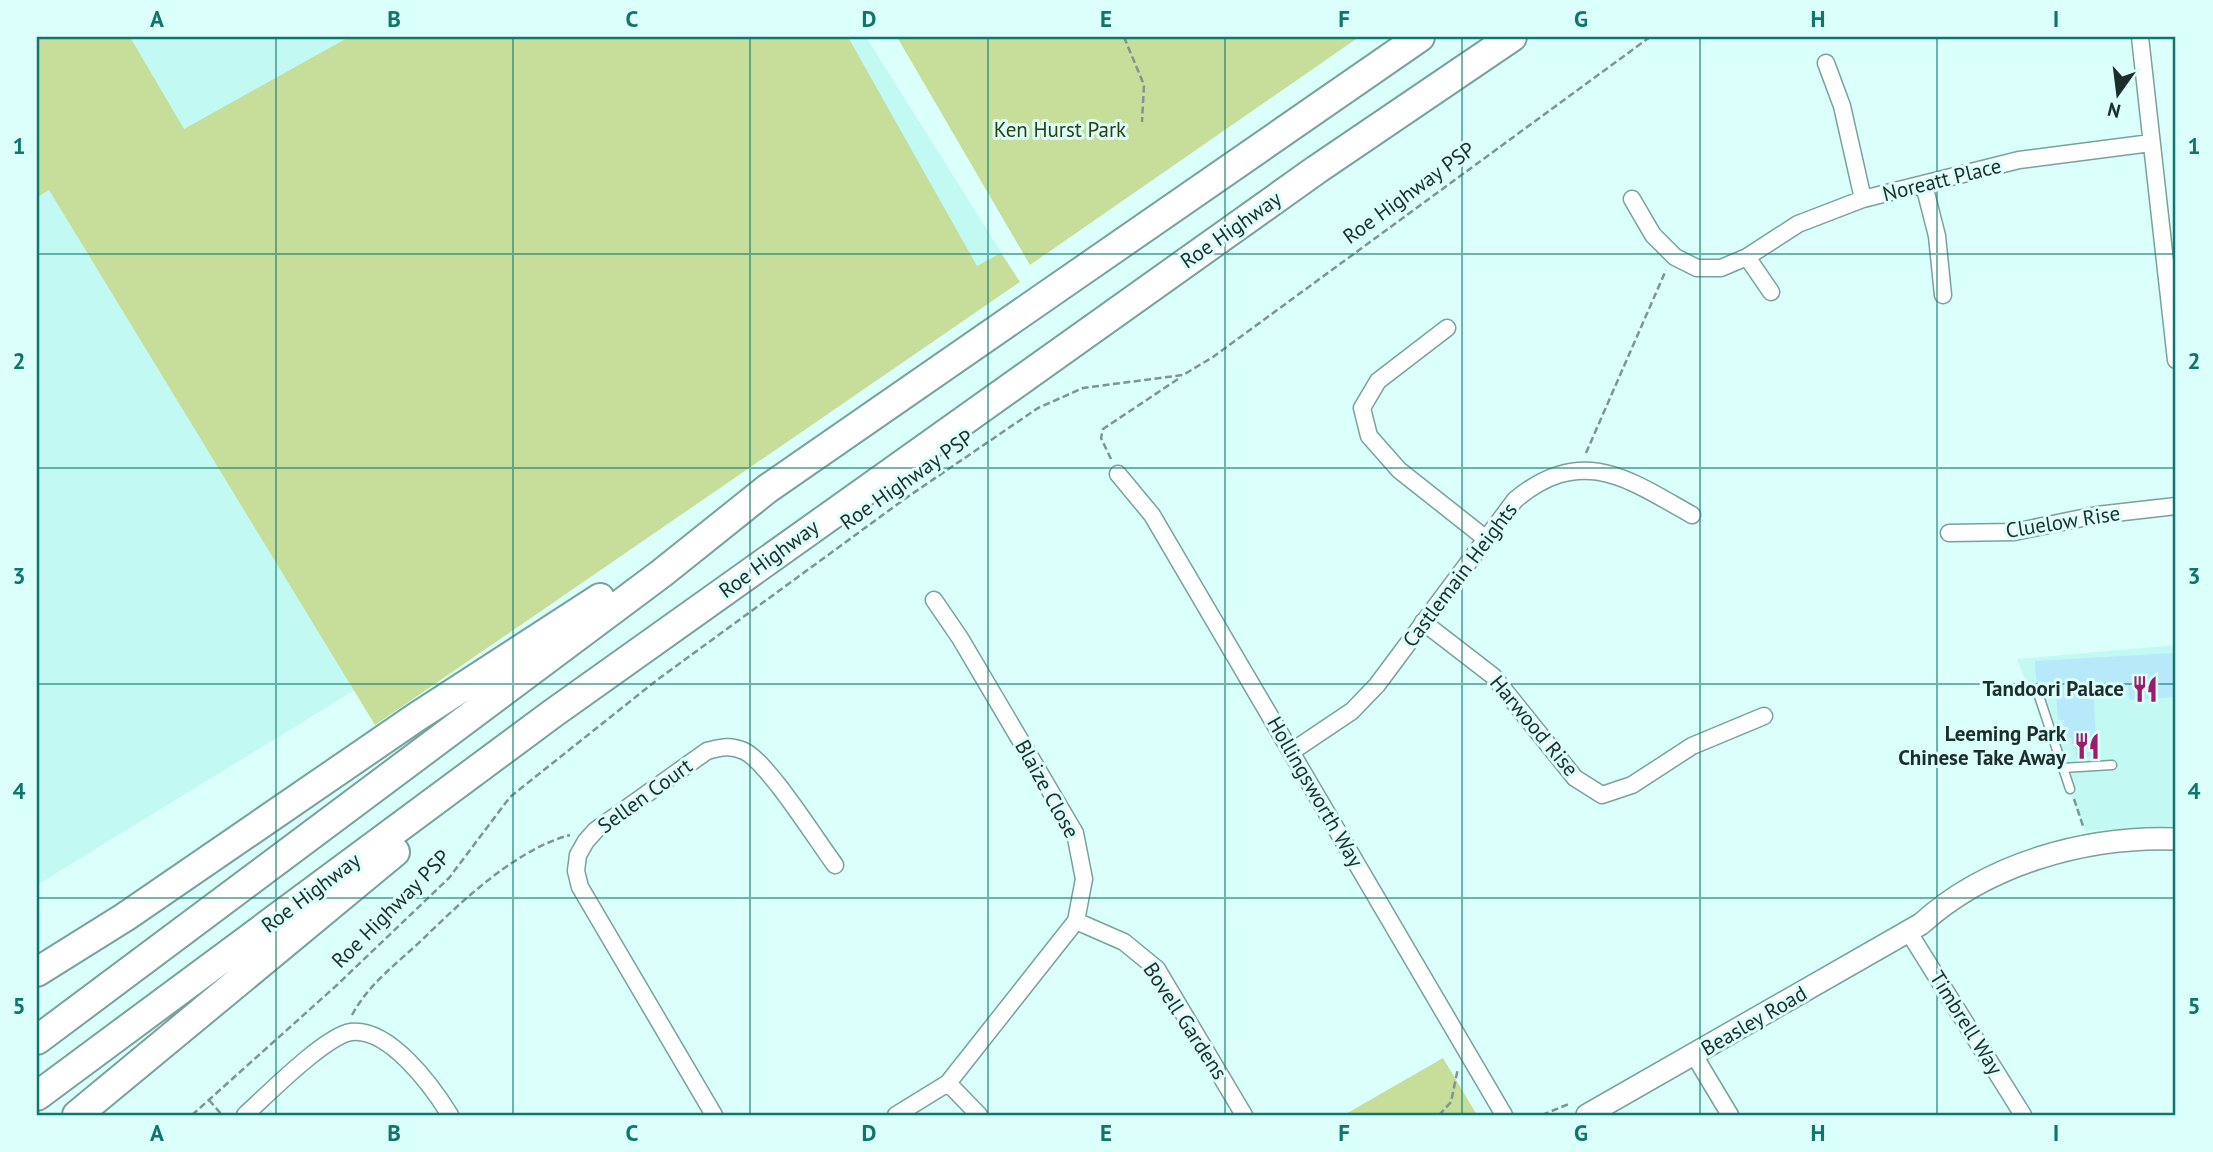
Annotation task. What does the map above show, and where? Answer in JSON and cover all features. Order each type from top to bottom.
[{"type":"highway","points":[[37,972],[125,917],[415,718],[767,489],[1420,37]]},
{"type":"highway","name":"Roe Highway","points":[[37,1096],[552,713],[1316,170],[1512,37]]},
{"type":"highway","points":[[37,1040],[639,590],[767,489]]},
{"type":"highway","points":[[77,1115],[343,897],[552,713]]},
{"type":"main road","name":"Beasley Road","points":[[1587,1115],[1914,928],[1958,895],[2031,860],[2108,842],[2176,839]]},
{"type":"main road","name":"Beasley Road","points":[[1914,928],[1945,917],[2038,872],[2097,857],[2176,851]]},
{"type":"street","points":[[2140,37],[2176,359]]},
{"type":"street","points":[[1826,63],[1842,106],[1864,199]]},
{"type":"street","name":"Noreatt Place","points":[[1632,199],[1653,235],[1675,257],[1697,268],[1721,268],[1746,257],[1798,224],[1864,199],[2019,160],[2151,143]]},
{"type":"street","points":[[1924,185],[1937,236],[1943,295]]},
{"type":"street","points":[[1746,257],[1771,292]]},
{"type":"street","points":[[1447,327],[1378,381],[1362,408],[1369,436],[1399,470],[1485,538]]},
{"type":"street","name":"Castlemain Heights","points":[[1291,752],[1352,711],[1377,685],[1485,538],[1515,500],[1537,482],[1560,473],[1585,470],[1629,479],[1692,515]]},
{"type":"street","name":"Hollingsworth Way","points":[[1118,474],[1152,515],[1504,1115]]},
{"type":"street","name":"Cluelow Rise","points":[[1949,533],[2014,532],[2097,515],[2176,506]]},
{"type":"street","name":"Blaize Close","points":[[934,600],[960,638],[1075,833],[1084,879],[1076,920],[948,1083]]},
{"type":"street","name":"Harwood Rise","points":[[1423,622],[1493,676],[1575,778],[1602,795],[1632,785],[1692,746],[1765,716]]},
{"type":"street","name":"Sellen Court","points":[[714,1115],[580,887],[576,871],[578,855],[596,830],[707,751],[726,746],[746,751],[761,765],[835,864]]},
{"type":"street","name":"Bovell Gardens","points":[[1076,920],[1124,942],[1157,969],[1244,1115]]},
{"type":"street","name":"Timbrell Way","points":[[1914,928],[2023,1115]]},
{"type":"street","points":[[245,1115],[324,1045],[351,1032],[369,1034],[389,1042],[439,1098],[450,1115]]},
{"type":"street","points":[[1694,1055],[1730,1115]]},
{"type":"street","points":[[896,1115],[948,1083],[979,1115]]},
{"type":"lane","points":[[2039,696],[2070,789]]},
{"type":"lane","points":[[2063,768],[2112,765]]},
{"type":"path","points":[[1124,37],[1144,85],[1142,122]]},
{"type":"path","name":"Roe Highway PSP","points":[[192,1115],[337,985],[449,878],[510,797],[657,680],[906,498],[1038,408],[1083,387],[1184,375],[1213,357],[1650,37]]},
{"type":"path","points":[[1585,470],[1587,452],[1658,282],[1675,257]]},
{"type":"path","points":[[1118,474],[1101,438],[1103,429],[1184,375]]},
{"type":"path","points":[[2070,789],[2085,833]]},
{"type":"path","points":[[351,1032],[349,1022],[373,982],[453,907],[542,844],[577,834],[586,841]]},
{"type":"path","points":[[1438,1115],[1451,1102],[1458,1066],[1469,1055]]},
{"type":"path","points":[[209,1100],[222,1115]]},
{"type":"shaded area","points":[[37,37],[866,37],[1020,282],[37,885]]},
{"type":"shaded area","points":[[2176,645],[2176,826],[2085,831],[2017,659]]},
{"type":"green space","points":[[37,37],[130,37],[184,129],[349,37],[848,37],[977,266],[1001,253],[1020,282],[375,725],[49,190],[37,197]]},
{"type":"green space","name":"Ken Hurst Park","points":[[897,37],[1359,37],[1030,265]]},
{"type":"green space","points":[[1443,1058],[1477,1115],[1344,1115]]},
{"type":"building","points":[[2176,653],[2176,697],[2129,700],[2128,685],[2093,687],[2097,756],[2076,757],[2075,744],[2072,744],[2071,738],[2065,739],[2064,720],[2058,720],[2056,692],[2037,690],[2035,661]]},
{"type":"place","name":"Tandoori Palace","points":[[2145,689]]},
{"type":"place","name":"Leeming Park Chinese Take Away","points":[[2087,746]]}]
